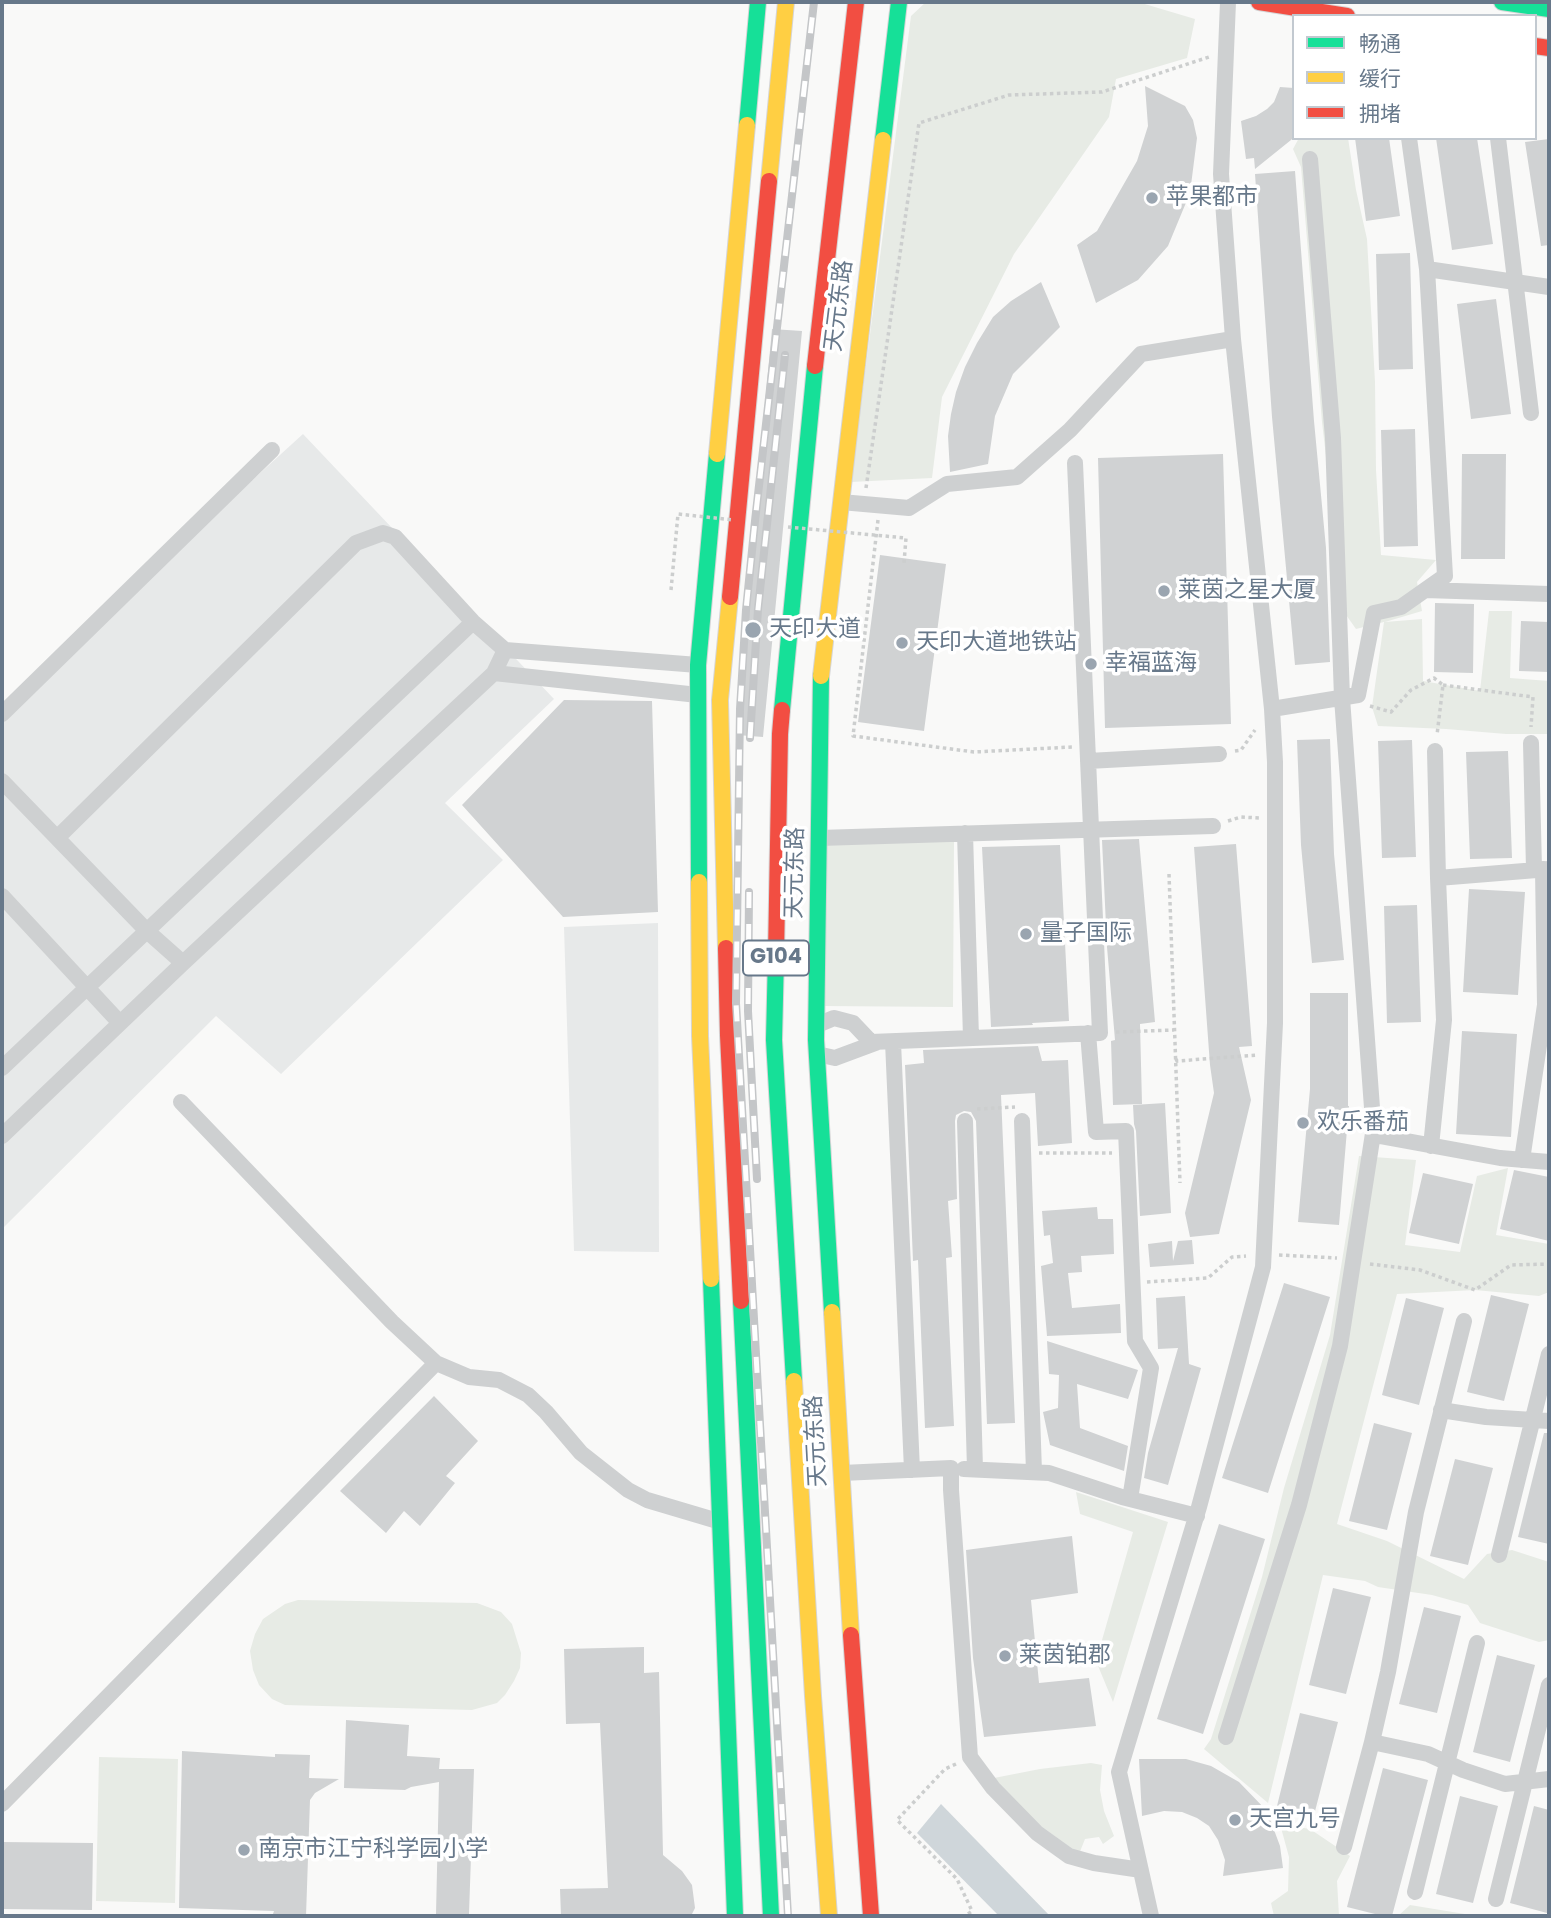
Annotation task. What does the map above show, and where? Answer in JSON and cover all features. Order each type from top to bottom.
[{"type":"main road","points":[[735,1916],[700,1036],[698,665],[758,2]]},
{"type":"main road","name":"G104","points":[[771,1916],[728,1035],[720,700],[786,2]]},
{"type":"main road","name":"天元东路","points":[[829,1916],[813,1696],[774,1040],[780,734],[818,335],[856,2]]},
{"type":"main road","name":"天元东路","points":[[871,1916],[855,1695],[817,1054],[821,674],[899,2]]},
{"type":"main road","points":[[1259,2],[1334,14]]},
{"type":"main road","points":[[1503,2],[1549,9]]},
{"type":"street","points":[[1151,1916],[1119,1772],[1197,1516],[1263,1267],[1274,1054],[1273,714],[1233,340],[1222,174],[1228,2]]},
{"type":"street","points":[[1273,714],[1358,695],[1374,613],[1401,607],[1445,576],[1427,269],[1409,140]]},
{"type":"street","points":[[1498,140],[1531,413]]},
{"type":"street","points":[[1310,159],[1333,438],[1342,698],[1374,1135],[1500,1158],[1549,1162]]},
{"type":"street","points":[[1427,269],[1549,288]]},
{"type":"street","points":[[841,502],[909,508],[947,484],[1017,477],[1070,430],[1141,354],[1233,340]]},
{"type":"street","points":[[2,714],[272,450]]},
{"type":"street","points":[[1075,463],[1091,830],[1096,1132],[1126,1131],[1135,1341],[1152,1368],[1130,1499]]},
{"type":"street","points":[[57,838],[356,543],[383,533],[395,537],[473,622],[505,650],[698,665]]},
{"type":"street","points":[[1425,590],[1549,594]]},
{"type":"street","points":[[2,1068],[473,622]]},
{"type":"street","points":[[2,1136],[494,673],[505,650]]},
{"type":"street","points":[[494,673],[698,695]]},
{"type":"street","points":[[1522,1160],[1545,1005],[1542,869],[1531,743]]},
{"type":"street","points":[[1431,1146],[1444,1020],[1435,751]]},
{"type":"street","points":[[1088,754],[1219,754]]},
{"type":"street","points":[[2,781],[147,931],[183,963]]},
{"type":"street","points":[[819,838],[1213,826]]},
{"type":"street","points":[[965,833],[971,1038]]},
{"type":"street","points":[[1438,878],[1542,869]]},
{"type":"street","points":[[2,896],[120,1023]]},
{"type":"street","points":[[817,1025],[834,1018],[853,1023],[871,1042],[1094,1033]]},
{"type":"street","points":[[817,1054],[835,1058],[885,1042]]},
{"type":"street","points":[[885,1042],[912,1470]]},
{"type":"street","points":[[181,1102],[392,1322],[436,1363],[469,1377],[499,1380],[528,1395],[581,1453],[628,1490],[647,1500],[721,1522]]},
{"type":"street","points":[[965,1121],[975,1469]]},
{"type":"street","points":[[1022,1121],[1034,1472]]},
{"type":"street","points":[[1226,1737],[1299,1505],[1340,1346],[1374,1127]]},
{"type":"street","points":[[1344,1847],[1388,1672],[1416,1512],[1464,1321]]},
{"type":"street","points":[[1499,1555],[1541,1421],[1549,1354]]},
{"type":"street","points":[[2,1804],[436,1363]]},
{"type":"street","points":[[1441,1410],[1541,1421]]},
{"type":"street","points":[[951,1468],[971,1758],[993,1788],[1037,1833],[1069,1856],[1141,1870]]},
{"type":"street","points":[[842,1474],[951,1468],[1049,1473],[1130,1499],[1197,1516]]},
{"type":"street","points":[[1415,1892],[1477,1643]]},
{"type":"street","points":[[1496,1899],[1549,1685]]},
{"type":"street","points":[[1372,1742],[1428,1754],[1505,1784],[1549,1779]]},
{"type":"path","points":[[1088,754],[974,752],[852,736],[872,504],[919,123],[1009,95],[1102,92],[1226,51]]},
{"type":"path","points":[[671,590],[678,514],[734,520]]},
{"type":"path","points":[[788,527],[906,538],[904,563]]},
{"type":"path","points":[[1342,698],[1391,712],[1411,690],[1434,678],[1443,685],[1533,697],[1531,743]]},
{"type":"path","points":[[1435,751],[1443,685]]},
{"type":"path","points":[[1219,754],[1241,750],[1254,734],[1258,720],[1273,714]]},
{"type":"path","points":[[1213,826],[1241,817],[1275,819]]},
{"type":"path","points":[[1169,874],[1180,1183]]},
{"type":"path","points":[[1094,1033],[1175,1030],[1177,1061],[1274,1054]]},
{"type":"path","points":[[965,1121],[966,1110],[1020,1106],[1022,1121]]},
{"type":"path","points":[[1023,1153],[1127,1153]]},
{"type":"path","points":[[1133,1283],[1208,1278],[1232,1256],[1264,1255],[1353,1261],[1420,1270],[1475,1290],[1511,1265],[1549,1264]]},
{"type":"path","points":[[965,1916],[972,1911],[957,1879],[897,1820],[945,1769],[971,1758]]},
{"type":"shaded area","points":[[926,2],[1138,2],[1195,19],[1187,58],[1116,79],[1109,117],[1014,254],[942,397],[932,478],[851,482],[911,16]]},
{"type":"shaded area","points":[[1298,140],[1348,140],[1367,239],[1381,555],[1436,560],[1417,582],[1422,611],[1385,622],[1422,619],[1423,681],[1480,691],[1489,611],[1512,611],[1510,678],[1549,681],[1549,734],[1378,726],[1372,707],[1384,622],[1356,629],[1344,612],[1322,422],[1301,167],[1293,149]]},
{"type":"shaded area","points":[[303,434],[554,699],[445,803],[503,860],[281,1074],[216,1016],[2,1229],[2,708]]},
{"type":"shaded area","points":[[823,841],[954,842],[953,1007],[822,1006]]},
{"type":"shaded area","points":[[658,923],[659,1252],[574,1251],[564,927]]},
{"type":"shaded area","points":[[1359,1156],[1416,1160],[1405,1245],[1460,1252],[1477,1176],[1508,1168],[1496,1235],[1549,1244],[1549,1292],[1539,1296],[1475,1290],[1397,1294],[1337,1524],[1387,1541],[1464,1579],[1487,1554],[1512,1550],[1549,1562],[1549,1640],[1539,1642],[1480,1623],[1468,1605],[1432,1595],[1378,1587],[1365,1581],[1323,1575],[1268,1803],[1204,1749],[1211,1739],[1262,1577],[1284,1488],[1330,1335]]},
{"type":"shaded area","points":[[1076,1492],[1168,1522],[1113,1702],[1096,1661],[1133,1532],[1080,1514]]},
{"type":"shaded area","points":[[298,1600],[477,1603],[501,1612],[512,1624],[521,1653],[520,1668],[505,1695],[497,1703],[472,1710],[285,1705],[272,1699],[259,1685],[250,1651],[263,1619],[285,1604]]},
{"type":"shaded area","points":[[99,1757],[178,1759],[175,1903],[96,1901]]},
{"type":"shaded area","points":[[1091,1763],[1102,1765],[1100,1790],[1104,1811],[1114,1836],[1103,1844],[1099,1837],[1085,1839],[1079,1854],[1034,1821],[994,1778],[1040,1769]]},
{"type":"shaded area","points":[[941,1804],[1050,1916],[999,1916],[917,1833]]},
{"type":"shaded area","points":[[1280,1824],[1310,1829],[1350,1856],[1337,1881],[1339,1916],[1274,1916],[1271,1903],[1288,1891],[1289,1857]]},
{"type":"shaded area","points":[[1410,1905],[1471,1915],[1549,1916],[1398,1916]]},
{"type":"building","name":"苹果都市","points":[[1145,86],[1185,106],[1193,120],[1197,138],[1190,193],[1168,246],[1138,280],[1096,303],[1077,245],[1097,231],[1137,161],[1148,126]]},
{"type":"building","points":[[1280,87],[1292,88],[1292,139],[1255,169],[1254,158],[1246,159],[1241,121],[1256,116],[1274,102]]},
{"type":"building","points":[[1549,139],[1549,245],[1541,246],[1525,142]]},
{"type":"building","points":[[1355,140],[1389,140],[1400,216],[1366,221]]},
{"type":"building","points":[[1436,140],[1477,140],[1493,244],[1452,250]]},
{"type":"building","points":[[1295,171],[1326,548],[1330,662],[1295,665],[1272,417],[1255,174]]},
{"type":"building","points":[[1410,253],[1413,369],[1379,370],[1376,254]]},
{"type":"building","points":[[1041,282],[1060,327],[1013,374],[995,416],[988,464],[950,472],[948,436],[951,414],[965,367],[993,317],[1011,301]]},
{"type":"building","points":[[1496,299],[1511,414],[1471,419],[1457,304]]},
{"type":"building","points":[[772,329],[802,331],[763,737],[737,735],[737,701]]},
{"type":"building","points":[[1415,429],[1418,546],[1384,547],[1381,430]]},
{"type":"building","name":"莱茵之星大厦","points":[[1223,454],[1231,724],[1105,728],[1098,458]]},
{"type":"building","points":[[1462,454],[1506,454],[1505,559],[1461,559]]},
{"type":"building","name":"天印大道地铁站","points":[[880,555],[946,564],[924,731],[858,722]]},
{"type":"building","points":[[1435,603],[1474,604],[1473,673],[1434,672]]},
{"type":"building","points":[[1521,621],[1549,622],[1549,672],[1519,671]]},
{"type":"building","points":[[564,700],[652,701],[658,912],[563,917],[462,805]]},
{"type":"building","points":[[1330,739],[1334,854],[1344,960],[1312,963],[1301,845],[1297,740]]},
{"type":"building","points":[[1412,740],[1416,857],[1382,858],[1378,741]]},
{"type":"building","points":[[1508,751],[1512,858],[1470,859],[1466,752]]},
{"type":"building","points":[[1139,839],[1155,1022],[1140,1024],[1142,1104],[1113,1105],[1111,1041],[1115,1040],[1102,840]]},
{"type":"building","points":[[1236,844],[1252,1046],[1239,1047],[1251,1100],[1219,1234],[1190,1237],[1185,1213],[1214,1093],[1194,847]]},
{"type":"building","name":"量子国际","points":[[1060,845],[1069,1021],[991,1027],[982,847]]},
{"type":"building","points":[[1469,889],[1525,892],[1518,995],[1463,992]]},
{"type":"building","points":[[1417,905],[1421,1022],[1387,1023],[1384,906]]},
{"type":"building","points":[[1310,993],[1348,993],[1349,1106],[1339,1225],[1298,1222],[1310,1089]]},
{"type":"building","points":[[1462,1031],[1517,1034],[1511,1137],[1456,1134]]},
{"type":"building","points":[[1038,1046],[1042,1061],[1068,1060],[1072,1143],[1038,1146],[1035,1093],[1001,1095],[1015,1423],[987,1424],[976,1121],[971,1112],[964,1111],[956,1115],[955,1121],[957,1199],[948,1201],[952,1257],[946,1258],[954,1426],[925,1428],[918,1260],[913,1261],[905,1065],[924,1063],[923,1050]]},
{"type":"building","points":[[1165,1103],[1171,1213],[1140,1216],[1133,1105]]},
{"type":"building","points":[[1514,1170],[1549,1177],[1549,1241],[1500,1229]]},
{"type":"building","points":[[1423,1173],[1473,1184],[1459,1244],[1409,1233]]},
{"type":"building","points":[[1097,1207],[1098,1219],[1113,1219],[1114,1254],[1081,1256],[1082,1272],[1068,1273],[1072,1308],[1120,1304],[1121,1333],[1047,1336],[1041,1266],[1053,1263],[1050,1235],[1044,1236],[1042,1211]]},
{"type":"building","points":[[1192,1240],[1194,1264],[1150,1267],[1148,1244],[1172,1241],[1173,1261],[1178,1241]]},
{"type":"building","points":[[1284,1283],[1330,1297],[1268,1493],[1222,1478]]},
{"type":"building","points":[[1491,1295],[1529,1304],[1504,1401],[1467,1392]]},
{"type":"building","points":[[1185,1296],[1189,1364],[1201,1368],[1168,1485],[1144,1478],[1148,1453],[1178,1348],[1158,1349],[1156,1298]]},
{"type":"building","points":[[1406,1298],[1444,1308],[1419,1405],[1382,1395]]},
{"type":"building","points":[[1047,1341],[1138,1370],[1128,1399],[1077,1384],[1080,1428],[1128,1446],[1124,1471],[1050,1445],[1043,1412],[1058,1408],[1059,1375],[1049,1374]]},
{"type":"building","points":[[434,1396],[478,1441],[446,1476],[455,1483],[420,1526],[404,1511],[386,1533],[340,1491]]},
{"type":"building","points":[[1374,1423],[1412,1433],[1387,1530],[1349,1521]]},
{"type":"building","points":[[1544,1433],[1549,1433],[1549,1544],[1518,1537]]},
{"type":"building","points":[[1455,1459],[1493,1468],[1468,1565],[1430,1556]]},
{"type":"building","points":[[1219,1524],[1265,1539],[1203,1734],[1157,1719]]},
{"type":"building","name":"莱茵铂郡","points":[[1072,1536],[1078,1593],[1031,1600],[1039,1683],[1089,1678],[1096,1726],[984,1737],[973,1658],[966,1550]]},
{"type":"building","points":[[1333,1588],[1371,1597],[1346,1694],[1309,1685]]},
{"type":"building","points":[[1424,1607],[1461,1616],[1437,1713],[1399,1704]]},
{"type":"building","points":[[644,1647],[644,1673],[659,1672],[663,1855],[682,1871],[692,1885],[695,1908],[691,1916],[561,1916],[560,1889],[608,1888],[600,1723],[566,1724],[564,1649]]},
{"type":"building","points":[[1497,1655],[1535,1665],[1510,1762],[1473,1752]]},
{"type":"building","points":[[1300,1713],[1338,1722],[1313,1819],[1276,1810]]},
{"type":"building","points":[[346,1720],[409,1725],[407,1756],[440,1758],[439,1769],[474,1769],[469,1914],[436,1914],[439,1782],[405,1790],[344,1788]]},
{"type":"building","name":"南京市江宁科学园小学","points":[[182,1751],[275,1757],[275,1754],[310,1755],[309,1778],[339,1779],[315,1793],[310,1800],[306,1916],[273,1914],[274,1911],[179,1908]]},
{"type":"building","name":"天宫九号","points":[[1139,1759],[1186,1759],[1211,1766],[1239,1782],[1267,1811],[1280,1846],[1283,1868],[1223,1876],[1225,1860],[1218,1840],[1209,1826],[1182,1812],[1164,1811],[1142,1816]]},
{"type":"building","points":[[1383,1768],[1428,1780],[1392,1916],[1347,1907]]},
{"type":"building","points":[[1460,1796],[1498,1806],[1473,1903],[1436,1894]]},
{"type":"building","points":[[1534,1806],[1549,1810],[1547,1913],[1510,1903]]},
{"type":"building","points":[[2,1842],[93,1843],[92,1910],[2,1909]]},
{"type":"railway","points":[[788,1916],[736,1003],[740,709],[746,610],[814,2]]},
{"type":"railway","points":[[750,738],[758,609],[785,355]]},
{"type":"railway","points":[[749,892],[748,1011],[757,1179]]},
{"type":"traffic: fast","points":[[747,125],[758,2]]},
{"type":"traffic: fast","points":[[883,140],[899,2]]},
{"type":"traffic: fast","points":[[1502,2],[1549,9]]},
{"type":"traffic: fast","points":[[782,710],[815,366]]},
{"type":"traffic: fast","points":[[699,882],[698,665],[717,454]]},
{"type":"traffic: fast","points":[[821,676],[816,1040],[832,1312]]},
{"type":"traffic: fast","points":[[776,955],[774,1040],[794,1381]]},
{"type":"traffic: fast","points":[[711,1279],[735,1916]]},
{"type":"traffic: fast","points":[[741,1301],[771,1916]]},
{"type":"traffic: slow","points":[[769,181],[786,2]]},
{"type":"traffic: slow","points":[[717,454],[747,125]]},
{"type":"traffic: slow","points":[[821,676],[883,140]]},
{"type":"traffic: slow","points":[[726,948],[720,700],[730,597]]},
{"type":"traffic: slow","points":[[699,882],[700,1036],[711,1279]]},
{"type":"traffic: slow","points":[[832,1312],[851,1635]]},
{"type":"traffic: slow","points":[[794,1381],[829,1916]]},
{"type":"traffic: jam","points":[[815,366],[856,2]]},
{"type":"traffic: jam","points":[[1259,2],[1334,14]]},
{"type":"traffic: jam","points":[[1537,46],[1549,48]]},
{"type":"traffic: jam","points":[[730,597],[769,181]]},
{"type":"traffic: jam","points":[[776,955],[782,710]]},
{"type":"traffic: jam","points":[[726,948],[741,1301]]},
{"type":"traffic: jam","points":[[851,1635],[871,1916]]},
{"type":"place","name":"苹果都市","points":[[1152,198]]},
{"type":"place","name":"莱茵之星大厦","points":[[1164,591]]},
{"type":"place","name":"天印大道","points":[[753,630]]},
{"type":"place","name":"天印大道地铁站","points":[[902,643]]},
{"type":"place","name":"幸福蓝海","points":[[1091,664]]},
{"type":"place","name":"量子国际","points":[[1026,934]]},
{"type":"place","name":"欢乐番茄","points":[[1303,1123]]},
{"type":"place","name":"莱茵铂郡","points":[[1005,1656]]},
{"type":"place","name":"天宫九号","points":[[1235,1820]]},
{"type":"place","name":"南京市江宁科学园小学","points":[[244,1850]]}]
